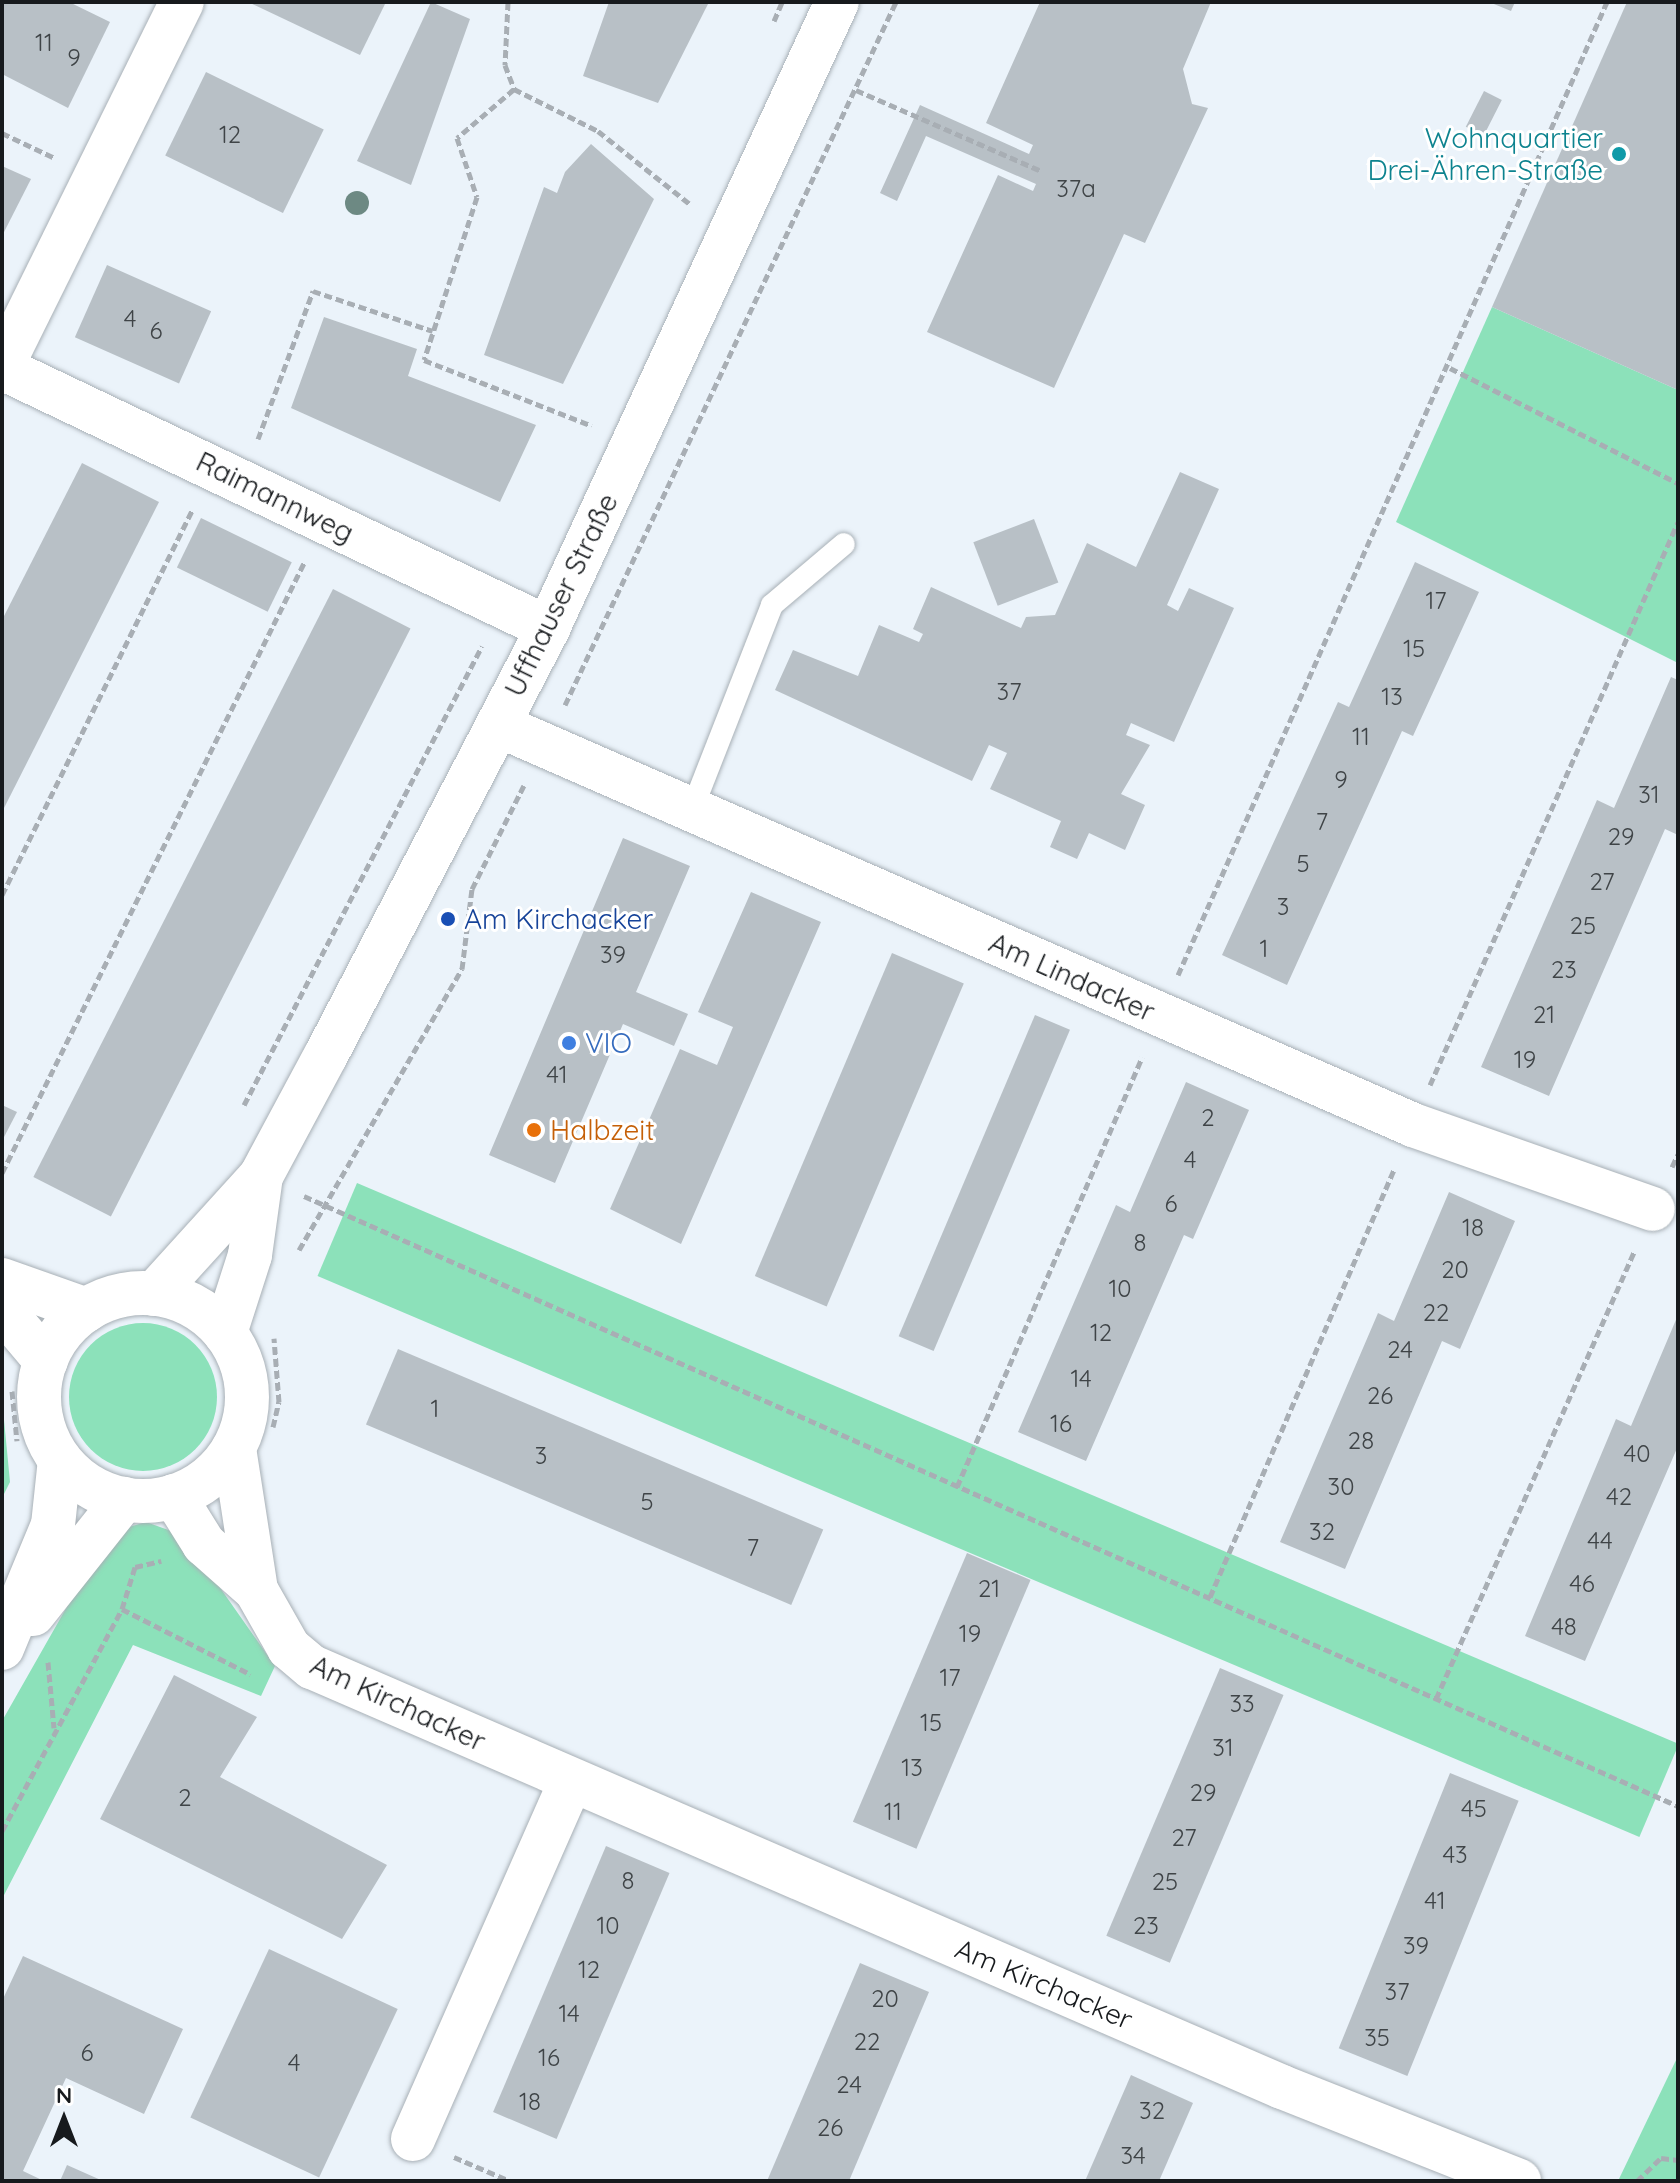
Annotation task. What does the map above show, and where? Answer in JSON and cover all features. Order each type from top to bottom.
[{"type":"street","points":[[2,367],[182,2]]},
{"type":"street","name":"Uffhauser Straße","points":[[154,1294],[261,1176],[548,628],[837,2]]},
{"type":"street","name":"Raimannweg","points":[[2,367],[548,628]]},
{"type":"street","name":"Am Lindacker","points":[[498,725],[542,747],[1413,1125],[1653,1209]]},
{"type":"street","name":"Uffhauser Straße","points":[[225,1333],[250,1255],[261,1176]]},
{"type":"street","points":[[2,1280],[87,1310]]},
{"type":"street","points":[[154,1294],[194,1307],[225,1333],[241,1362],[252,1442],[198,1486],[174,1496],[124,1499],[88,1486],[60,1460],[40,1412],[46,1361],[63,1332],[87,1310],[120,1296],[154,1294]]},
{"type":"street","points":[[2,1309],[46,1361]]},
{"type":"street","name":"Am Kirchacker","points":[[252,1442],[256,1590]]},
{"type":"street","points":[[3,1646],[53,1525],[60,1460]]},
{"type":"street","name":"Am Kirchacker","points":[[174,1496],[204,1544],[256,1590],[289,1648],[312,1667],[1379,2129],[1519,2181]]},
{"type":"street","points":[[3,1646],[47,1601],[124,1499]]},
{"type":"street","points":[[413,2139],[571,1780]]},
{"type":"lane","points":[[691,812],[772,605],[844,544]]},
{"type":"path","points":[[508,2],[505,65],[514,89],[598,131],[691,205]]},
{"type":"path","points":[[292,1264],[322,1204],[462,969],[472,889],[542,747],[606,630],[896,2]]},
{"type":"path","points":[[957,1487],[1160,1015],[1450,368],[1607,2]]},
{"type":"path","points":[[807,68],[1041,171]]},
{"type":"path","points":[[514,89],[457,138],[477,197],[424,360],[633,446]]},
{"type":"path","points":[[2,133],[94,177]]},
{"type":"path","points":[[2,895],[225,473],[275,405],[313,291],[433,331]]},
{"type":"path","points":[[1450,368],[1678,483]]},
{"type":"path","points":[[2,1173],[325,521]]},
{"type":"path","points":[[1210,1597],[1678,522]]},
{"type":"path","points":[[1436,1699],[1678,1154]]},
{"type":"path","points":[[261,1176],[1678,1806]]},
{"type":"path","points":[[252,1442],[279,1402],[273,1323]]},
{"type":"path","points":[[2,1831],[54,1729],[122,1609],[135,1567],[204,1544]]},
{"type":"path","points":[[47,1601],[54,1729]]},
{"type":"path","points":[[122,1609],[256,1677]]},
{"type":"path","points":[[413,2139],[510,2181]]},
{"type":"path","points":[[1637,2181],[1661,2158],[1678,2160]]},
{"type":"green space","points":[[1492,307],[1678,390],[1678,663],[1396,522]]},
{"type":"green space","points":[[357,1183],[1678,1744],[1639,1837],[318,1276]]},
{"type":"green space","points":[[143,1323],[171,1329],[195,1345],[211,1369],[217,1397],[211,1425],[195,1449],[171,1465],[143,1471],[115,1465],[91,1449],[75,1425],[69,1397],[75,1369],[91,1345],[115,1329]]},
{"type":"green space","points":[[2,1399],[10,1482],[2,1498]]},
{"type":"green space","points":[[146,1522],[174,1532],[202,1562],[275,1666],[261,1696],[133,1645],[2,1899],[2,1721],[85,1575],[129,1527]]},
{"type":"green space","points":[[1678,2056],[1678,2181],[1618,2181]]},
{"type":"building","points":[[2,2],[69,2],[110,22],[68,108],[2,74]]},
{"type":"building","points":[[248,2],[386,2],[360,55]]},
{"type":"building","points":[[431,2],[470,19],[411,185],[357,161]]},
{"type":"building","points":[[609,2],[709,2],[658,103],[583,76]]},
{"type":"building","points":[[1040,2],[1211,2],[1183,69],[1192,104],[1208,108],[1145,243],[1124,234],[1054,388],[927,332],[998,175],[1033,191],[1036,184],[926,136],[897,201],[880,193],[920,105],[1029,154],[1033,145],[986,123]]},
{"type":"building","points":[[1489,2],[1515,2],[1511,11]]},
{"type":"building","name":"Wohnquartier Drei-Ähren-Straße","points":[[1627,2],[1678,2],[1678,390],[1492,307]]},
{"type":"building","points":[[206,72],[324,129],[283,213],[165,156]]},
{"type":"building","points":[[1484,91],[1502,100],[1484,136],[1466,127]]},
{"type":"building","points":[[591,144],[654,199],[563,384],[484,355],[544,187],[557,193],[565,172]]},
{"type":"building","points":[[2,166],[31,179],[2,236]]},
{"type":"building","points":[[107,265],[211,311],[179,384],[75,337]]},
{"type":"building","points":[[324,317],[417,349],[408,376],[536,425],[500,502],[291,408]]},
{"type":"building","points":[[82,463],[159,502],[2,812],[2,620]]},
{"type":"building","points":[[1180,472],[1219,489],[1167,605],[1178,611],[1189,588],[1234,608],[1174,742],[1131,723],[1126,735],[1150,745],[1121,794],[1145,805],[1125,850],[1089,833],[1077,859],[1050,847],[1061,821],[990,789],[1007,753],[989,745],[972,781],[775,690],[793,650],[858,676],[879,625],[919,642],[923,634],[913,629],[931,587],[1021,628],[1026,617],[1055,615],[1087,543],[1136,567]]},
{"type":"building","points":[[201,518],[292,562],[268,612],[177,567]]},
{"type":"building","points":[[1034,519],[1058,582],[998,606],[973,542]]},
{"type":"building","points":[[1415,562],[1479,592],[1413,736],[1402,731],[1287,985],[1222,955],[1338,702],[1349,707]]},
{"type":"building","points":[[333,589],[411,628],[111,1217],[33,1177]]},
{"type":"building","points":[[1671,677],[1678,680],[1678,835],[1665,829],[1549,1096],[1481,1067],[1597,800],[1614,808]]},
{"type":"building","points":[[623,838],[690,866],[636,992],[688,1014],[674,1046],[623,1024],[555,1183],[489,1155]]},
{"type":"building","points":[[751,892],[821,922],[681,1244],[610,1209],[680,1049],[717,1065],[733,1027],[698,1012]]},
{"type":"building","points":[[892,953],[964,983],[827,1307],[755,1276]]},
{"type":"building","points":[[1035,1015],[1070,1030],[934,1351],[899,1336]]},
{"type":"building","points":[[1186,1082],[1249,1110],[1193,1239],[1184,1235],[1086,1461],[1018,1432],[1116,1205],[1130,1212]]},
{"type":"building","points":[[2,1105],[17,1112],[2,1141]]},
{"type":"building","points":[[1449,1192],[1515,1221],[1460,1349],[1442,1341],[1345,1569],[1280,1542],[1378,1313],[1394,1321]]},
{"type":"building","points":[[1678,1315],[1678,1446],[1585,1661],[1525,1636],[1616,1419],[1631,1426]]},
{"type":"building","points":[[398,1349],[823,1530],[791,1605],[366,1424]]},
{"type":"building","points":[[967,1553],[1031,1580],[916,1849],[853,1822]]},
{"type":"building","points":[[1220,1668],[1284,1695],[1170,1963],[1106,1936]]},
{"type":"building","points":[[174,1675],[257,1717],[220,1777],[387,1865],[342,1939],[100,1819]]},
{"type":"building","points":[[1450,1773],[1519,1801],[1407,2076],[1339,2048]]},
{"type":"building","points":[[606,1846],[670,1873],[557,2139],[493,2112]]},
{"type":"building","points":[[269,1949],[398,2009],[319,2178],[190,2118]]},
{"type":"building","points":[[23,1956],[183,2029],[144,2114],[66,2078],[23,2171],[44,2181],[2,2181],[2,2001]]},
{"type":"building","points":[[860,1963],[929,1992],[849,2181],[767,2181]]},
{"type":"building","points":[[1131,2075],[1193,2103],[1159,2181],[1085,2181]]},
{"type":"building","points":[[67,2165],[103,2181],[60,2181]]},
{"type":"place","name":"Wohnquartier Drei-Ähren-Straße","points":[[1619,154]]},
{"type":"place","name":"Am Kirchacker","points":[[448,919]]},
{"type":"place","name":"VIO","points":[[569,1043]]},
{"type":"place","name":"Halbzeit","points":[[534,1130]]}]
